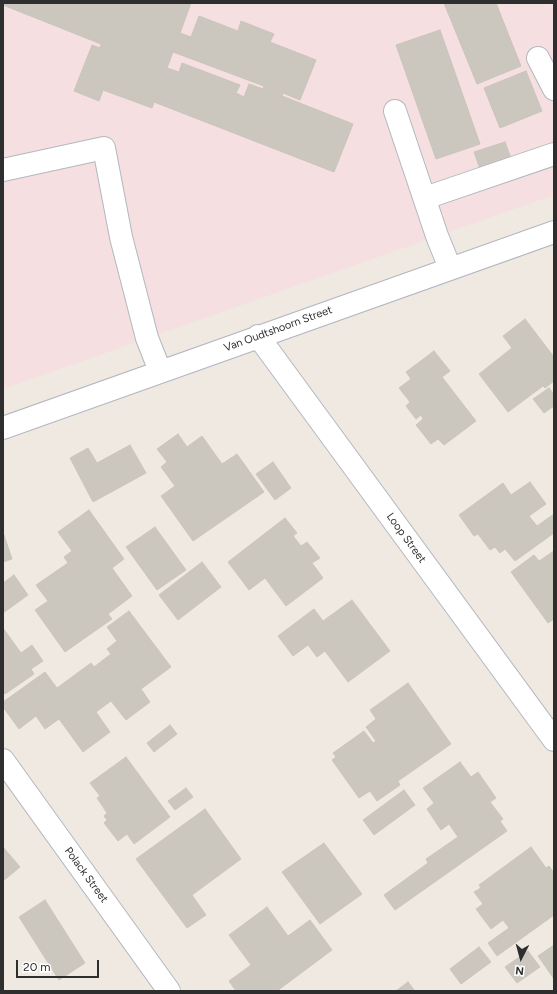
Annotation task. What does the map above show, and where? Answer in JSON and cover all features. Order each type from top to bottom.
[{"type":"street","points":[[538,58],[554,89]]},
{"type":"street","points":[[395,111],[450,268]]},
{"type":"street","points":[[3,170],[104,148],[124,252],[146,338],[160,371]]},
{"type":"street","points":[[425,198],[554,154]]},
{"type":"street","name":"Van Oudtshoorn Street","points":[[3,428],[258,336],[554,232]]},
{"type":"street","name":"Loop Street","points":[[258,336],[554,740]]},
{"type":"street","name":"Polack Street","points":[[3,760],[159,988]]},
{"type":"shaded area","points":[[3,3],[549,3],[554,10],[554,195],[3,389]]},
{"type":"building","points":[[3,3],[191,3],[180,33],[191,37],[199,16],[238,31],[241,21],[274,34],[270,42],[316,60],[300,100],[283,93],[282,96],[353,124],[334,172],[154,102],[152,108],[103,90],[99,101],[74,91],[92,45],[100,48],[101,44],[3,5]],"holes":[[[173,52],[264,86],[263,89],[249,84],[244,97],[236,93],[240,85],[182,63],[179,72],[167,68]]]},
{"type":"building","points":[[444,3],[496,3],[521,66],[477,84]]},
{"type":"building","points":[[440,30],[480,144],[436,159],[396,45]]},
{"type":"building","points":[[526,71],[542,111],[500,128],[484,88]]},
{"type":"building","points":[[505,142],[512,161],[481,172],[474,152]]},
{"type":"building","points":[[525,319],[554,357],[554,381],[545,388],[543,386],[508,412],[479,374],[512,348],[503,336]]},
{"type":"building","points":[[434,351],[450,371],[442,377],[476,421],[444,445],[438,439],[431,444],[416,425],[423,419],[421,415],[416,419],[406,406],[410,402],[399,388],[411,379],[406,372]]},
{"type":"building","points":[[549,388],[554,394],[554,406],[544,413],[533,399]]},
{"type":"building","points":[[178,434],[187,447],[202,436],[222,464],[237,454],[264,492],[193,541],[161,496],[175,486],[161,467],[167,462],[157,449]]},
{"type":"building","points":[[130,445],[146,473],[93,502],[70,458],[88,448],[97,463]]},
{"type":"building","points":[[273,462],[291,488],[275,500],[256,474]]},
{"type":"building","points":[[530,482],[546,504],[529,516],[537,526],[554,514],[554,533],[515,561],[505,549],[500,553],[495,547],[490,550],[478,534],[474,536],[459,515],[503,483],[511,495]]},
{"type":"building","points":[[89,510],[124,559],[112,568],[132,596],[108,614],[112,619],[65,652],[35,610],[48,601],[36,585],[68,563],[64,557],[72,551],[58,532]]},
{"type":"building","points":[[285,518],[297,533],[293,536],[301,546],[307,542],[320,558],[312,563],[323,578],[286,606],[265,578],[249,590],[228,562]]},
{"type":"building","points":[[155,527],[186,570],[157,590],[126,547]]},
{"type":"building","points":[[3,532],[12,559],[3,562]]},
{"type":"building","points":[[554,551],[554,619],[548,623],[511,572],[534,555],[539,561]]},
{"type":"building","points":[[202,562],[221,587],[178,620],[159,595]]},
{"type":"building","points":[[14,575],[28,595],[3,613],[3,583]]},
{"type":"building","points":[[352,600],[390,651],[348,682],[325,651],[317,657],[308,645],[293,656],[278,636],[314,609],[323,621]]},
{"type":"building","points":[[129,611],[171,667],[141,689],[150,702],[126,720],[111,701],[96,712],[110,732],[83,752],[59,719],[45,729],[36,716],[19,729],[3,707],[3,702],[45,672],[57,688],[91,663],[94,667],[111,654],[107,649],[117,641],[107,627]]},
{"type":"building","points":[[3,628],[21,653],[32,645],[43,661],[31,669],[34,674],[5,694],[3,690]]},
{"type":"building","points":[[408,683],[451,744],[398,781],[400,785],[377,801],[370,791],[359,798],[332,760],[336,757],[333,753],[364,731],[373,743],[376,741],[366,727],[376,719],[370,710]]},
{"type":"building","points":[[170,725],[177,734],[154,752],[147,743]]},
{"type":"building","points":[[126,757],[170,817],[134,844],[127,834],[118,841],[104,823],[107,820],[104,816],[107,813],[97,798],[100,796],[90,783]]},
{"type":"building","points":[[460,762],[471,777],[478,772],[496,798],[490,802],[503,819],[500,821],[507,831],[395,910],[384,895],[428,863],[426,859],[458,837],[449,824],[441,830],[427,809],[434,803],[423,788]]},
{"type":"building","points":[[186,788],[193,797],[175,810],[168,801]]},
{"type":"building","points":[[404,790],[415,805],[374,835],[363,820]]},
{"type":"building","points":[[205,809],[241,859],[192,895],[206,915],[187,928],[136,859]]},
{"type":"building","points":[[324,843],[362,894],[320,924],[282,872]]},
{"type":"building","points":[[3,847],[20,867],[3,881]]},
{"type":"building","points":[[531,847],[546,868],[549,866],[554,873],[554,915],[497,956],[488,943],[509,928],[503,920],[491,929],[476,909],[483,904],[474,892],[481,888],[479,885]]},
{"type":"building","points":[[45,900],[85,963],[59,980],[19,917]]},
{"type":"building","points":[[267,907],[288,936],[310,920],[332,950],[277,991],[236,991],[229,981],[251,965],[229,935]]},
{"type":"building","points":[[554,945],[554,979],[538,956]]},
{"type":"building","points":[[479,947],[491,962],[461,984],[450,969]]},
{"type":"building","points":[[528,951],[540,967],[517,983],[505,967]]},
{"type":"building","points":[[408,982],[415,991],[396,991]]}]
